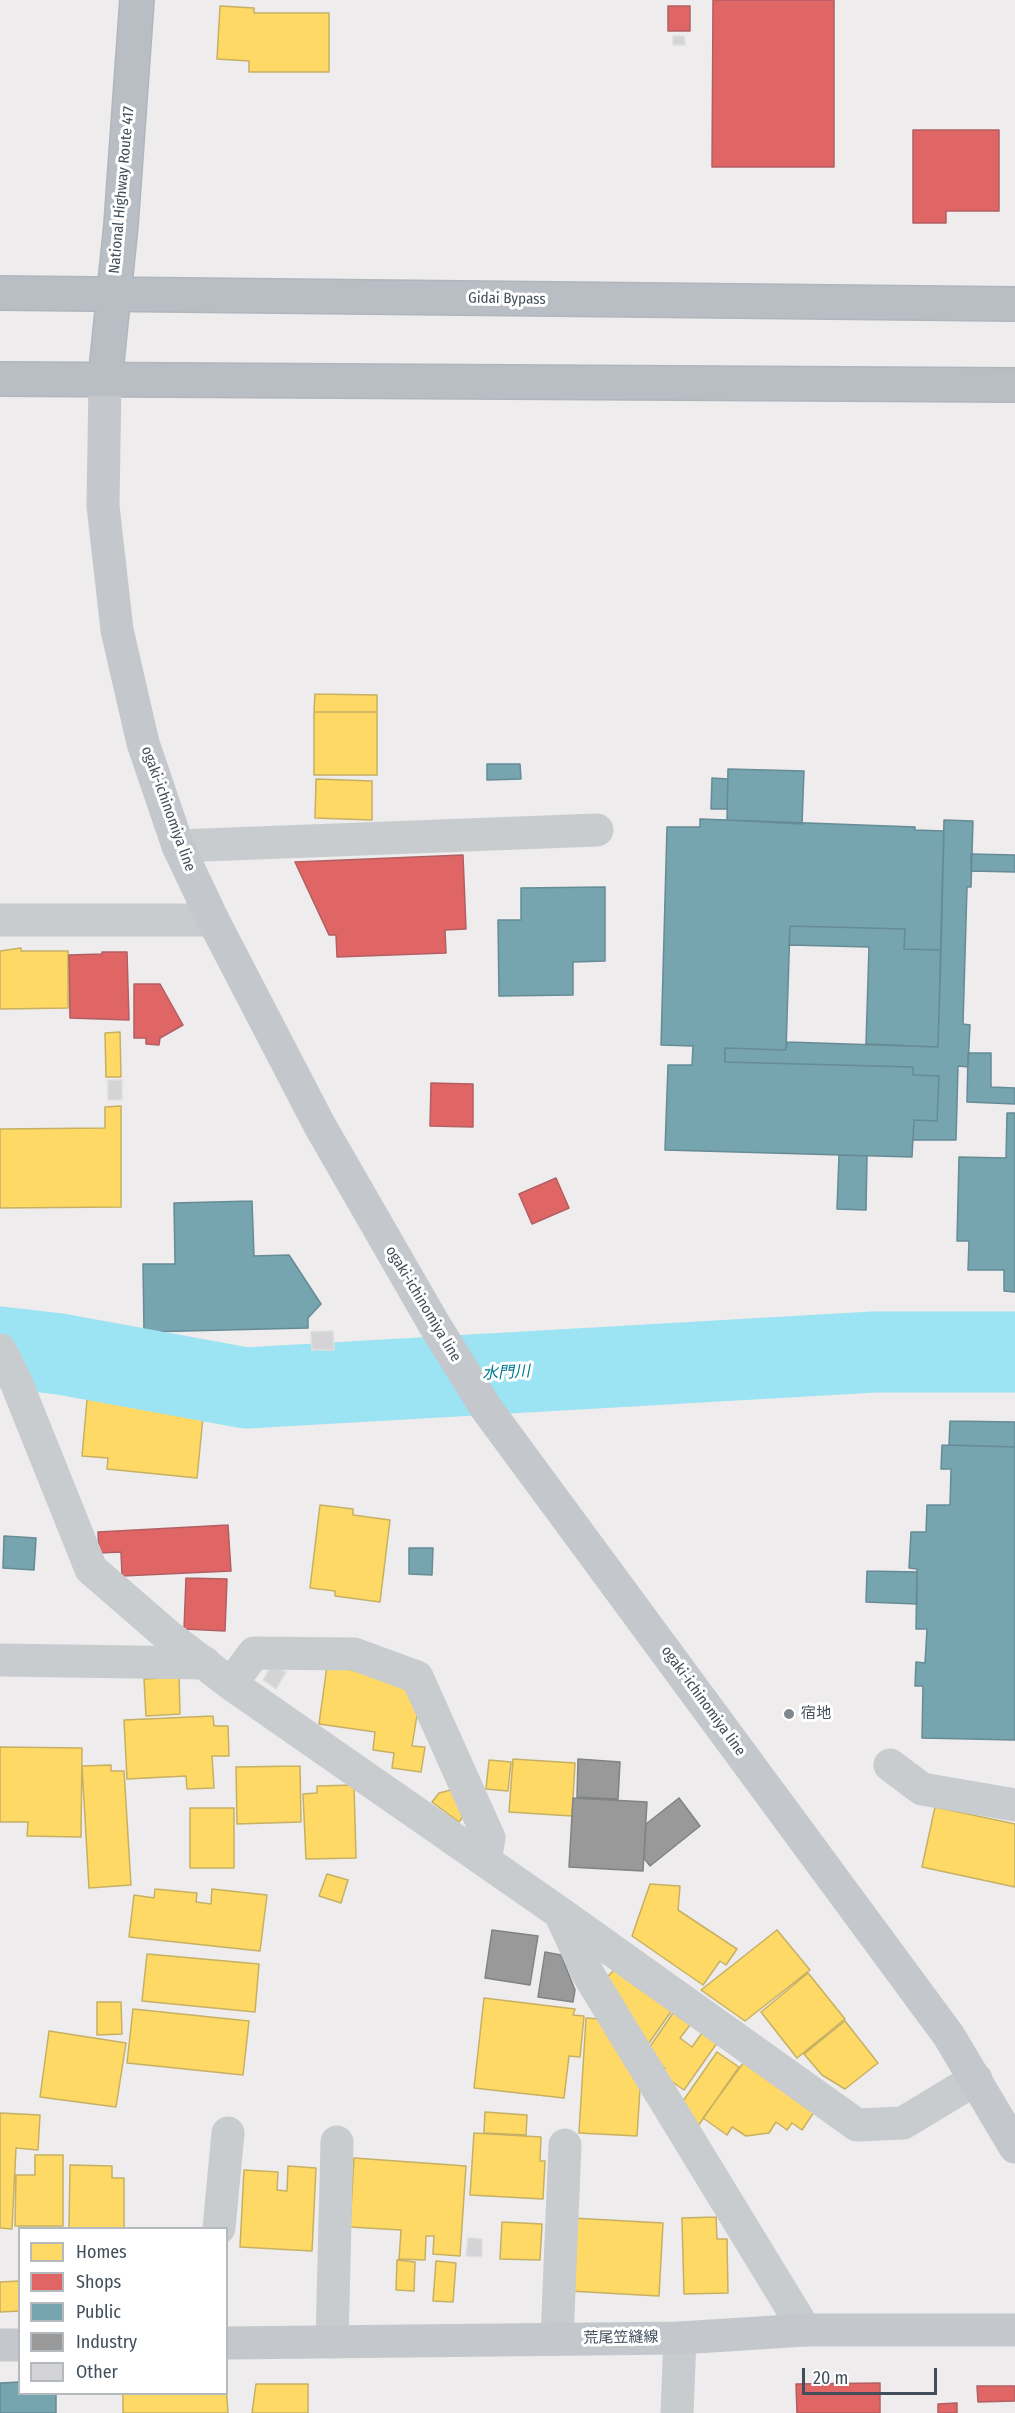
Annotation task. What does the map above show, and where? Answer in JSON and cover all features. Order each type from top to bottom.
[{"type":"highway","name":"National Highway Route 417","points":[[105,380],[121,225],[137,0]]},
{"type":"highway","name":"Gidai Bypass","points":[[0,293],[1015,304]]},
{"type":"highway","points":[[0,379],[1015,385]]},
{"type":"main road","name":"ogaki-ichinomiya line","points":[[105,380],[103,506],[117,630],[144,743],[178,846],[213,920],[320,1126],[434,1324],[486,1408],[942,2027],[976,2079],[1015,2147]]},
{"type":"main road","name":"荒尾笠縫線","points":[[228,2343],[680,2338],[805,2330],[1015,2330]]},
{"type":"main road","points":[[0,2346],[18,2345]]},
{"type":"street","points":[[178,846],[597,830]]},
{"type":"street","points":[[0,920],[213,920]]},
{"type":"street","points":[[0,1350],[16,1382],[91,1569],[231,1683],[560,1912],[857,2125],[903,2123],[976,2079]]},
{"type":"street","points":[[231,1683],[254,1653],[354,1654],[417,1677],[489,1838],[485,1860]]},
{"type":"street","points":[[0,1660],[205,1663]]},
{"type":"street","points":[[890,1765],[922,1789],[1015,1805]]},
{"type":"street","points":[[560,1912],[588,1974],[805,2330]]},
{"type":"street","points":[[219,2227],[228,2133]]},
{"type":"street","points":[[332,2342],[337,2142]]},
{"type":"street","points":[[557,2339],[566,2145]]},
{"type":"street","points":[[677,2413],[680,2338]]},
{"type":"building: Homes","points":[[220,6],[254,8],[254,13],[329,13],[329,72],[249,72],[249,61],[217,59]]},
{"type":"building: Homes","points":[[315,694],[377,695],[377,712],[314,712]]},
{"type":"building: Homes","points":[[314,712],[377,712],[377,775],[314,775]]},
{"type":"building: Homes","points":[[316,779],[372,781],[372,820],[315,818]]},
{"type":"building: Homes","points":[[21,948],[21,951],[68,951],[68,1008],[0,1009],[0,951]]},
{"type":"building: Homes","points":[[120,1032],[121,1077],[106,1077],[105,1033]]},
{"type":"building: Homes","points":[[121,1106],[121,1207],[0,1208],[0,1129],[105,1128],[105,1107]]},
{"type":"building: Homes","points":[[88,1389],[134,1394],[133,1400],[204,1407],[197,1478],[107,1469],[108,1458],[82,1456]]},
{"type":"building: Homes","points":[[320,1505],[353,1509],[353,1515],[390,1520],[380,1602],[335,1596],[335,1591],[310,1588]]},
{"type":"building: Homes","points":[[327,1666],[396,1677],[425,1717],[417,1715],[412,1746],[425,1747],[421,1772],[392,1768],[394,1753],[373,1750],[375,1732],[319,1724]]},
{"type":"building: Homes","points":[[179,1677],[180,1714],[146,1716],[144,1679]]},
{"type":"building: Homes","points":[[213,1716],[214,1726],[228,1726],[229,1756],[212,1756],[214,1788],[187,1789],[186,1776],[127,1779],[124,1720]]},
{"type":"building: Homes","points":[[0,1747],[82,1748],[81,1837],[27,1836],[28,1822],[0,1822]]},
{"type":"building: Homes","points":[[513,1759],[575,1763],[572,1816],[509,1812]]},
{"type":"building: Homes","points":[[489,1760],[511,1762],[508,1791],[486,1789]]},
{"type":"building: Homes","points":[[111,1765],[111,1771],[124,1771],[131,1885],[89,1888],[82,1766]]},
{"type":"building: Homes","points":[[300,1766],[301,1822],[237,1824],[236,1767]]},
{"type":"building: Homes","points":[[354,1785],[356,1858],[306,1859],[303,1794],[317,1793],[317,1786]]},
{"type":"building: Homes","points":[[455,1789],[465,1814],[459,1822],[432,1802],[439,1793]]},
{"type":"building: Homes","points":[[935,1807],[1015,1824],[1015,1887],[922,1867]]},
{"type":"building: Homes","points":[[190,1808],[234,1808],[234,1868],[190,1868]]},
{"type":"building: Homes","points":[[327,1874],[348,1880],[341,1903],[319,1896]]},
{"type":"building: Homes","points":[[650,1884],[680,1886],[678,1910],[737,1949],[726,1965],[720,1961],[703,1985],[632,1936]]},
{"type":"building: Homes","points":[[155,1889],[197,1893],[196,1902],[211,1904],[212,1889],[267,1895],[260,1951],[129,1937],[134,1895],[154,1898]]},
{"type":"building: Homes","points":[[777,1930],[810,1970],[745,2021],[701,1990]]},
{"type":"building: Homes","points":[[147,1954],[259,1964],[255,2012],[142,2001]]},
{"type":"building: Homes","points":[[614,1970],[672,2010],[649,2043],[626,2027],[602,1982]]},
{"type":"building: Homes","points":[[808,1973],[845,2019],[797,2058],[761,2012]]},
{"type":"building: Homes","points":[[484,1998],[575,2009],[573,2015],[584,2016],[580,2057],[569,2056],[564,2098],[474,2088]]},
{"type":"building: Homes","points":[[97,2002],[121,2002],[122,2034],[97,2035]]},
{"type":"building: Homes","points":[[133,2009],[249,2021],[243,2075],[127,2063]]},
{"type":"building: Homes","points":[[673,2013],[690,2025],[680,2038],[692,2047],[702,2033],[717,2043],[684,2090],[661,2074],[665,2068],[645,2054]]},
{"type":"building: Homes","points":[[586,2018],[600,2019],[640,2089],[637,2136],[579,2133]]},
{"type":"building: Homes","points":[[845,2021],[878,2063],[845,2089],[822,2075],[804,2054]]},
{"type":"building: Homes","points":[[49,2031],[126,2043],[116,2107],[40,2097]]},
{"type":"building: Homes","points":[[717,2052],[739,2067],[698,2126],[676,2111]]},
{"type":"building: Homes","points":[[744,2062],[814,2112],[802,2130],[792,2123],[787,2130],[776,2122],[769,2133],[746,2136],[732,2127],[727,2135],[703,2118]]},
{"type":"building: Homes","points":[[485,2112],[527,2115],[526,2135],[484,2133]]},
{"type":"building: Homes","points":[[0,2113],[40,2115],[38,2150],[16,2148],[12,2229],[0,2228]]},
{"type":"building: Homes","points":[[474,2133],[541,2137],[540,2161],[545,2161],[543,2199],[470,2195]]},
{"type":"building: Homes","points":[[35,2155],[63,2155],[63,2226],[15,2226],[16,2175],[35,2175]]},
{"type":"building: Homes","points":[[354,2158],[466,2166],[460,2256],[433,2254],[434,2236],[426,2236],[425,2260],[399,2259],[401,2230],[350,2227]]},
{"type":"building: Homes","points":[[70,2165],[112,2166],[112,2178],[124,2178],[124,2227],[69,2227]]},
{"type":"building: Homes","points":[[288,2166],[316,2168],[312,2251],[240,2247],[244,2170],[278,2172],[277,2190],[287,2191]]},
{"type":"building: Homes","points":[[716,2217],[717,2239],[727,2239],[728,2293],[684,2294],[682,2218]]},
{"type":"building: Homes","points":[[572,2218],[663,2223],[659,2296],[569,2291]]},
{"type":"building: Homes","points":[[502,2222],[542,2224],[540,2260],[500,2259]]},
{"type":"building: Homes","points":[[397,2260],[415,2262],[414,2291],[396,2290]]},
{"type":"building: Homes","points":[[436,2261],[456,2263],[453,2302],[433,2301]]},
{"type":"building: Homes","points":[[18,2281],[18,2311],[0,2312],[0,2282]]},
{"type":"building: Homes","points":[[256,2384],[308,2384],[308,2413],[252,2413]]},
{"type":"building: Homes","points":[[123,2395],[227,2395],[228,2413],[123,2413]]},
{"type":"building: Shops","points":[[713,0],[834,0],[834,167],[712,167]]},
{"type":"building: Shops","points":[[668,6],[690,6],[690,31],[668,31]]},
{"type":"building: Shops","points":[[913,130],[999,130],[999,211],[946,211],[946,223],[913,223]]},
{"type":"building: Shops","points":[[463,855],[466,929],[445,930],[446,953],[337,957],[336,935],[329,935],[295,862]]},
{"type":"building: Shops","points":[[102,952],[127,952],[129,1020],[70,1018],[69,955],[102,954]]},
{"type":"building: Shops","points":[[134,984],[160,984],[183,1025],[160,1038],[159,1045],[146,1044],[146,1038],[134,1038]]},
{"type":"building: Shops","points":[[431,1083],[473,1084],[473,1127],[430,1126]]},
{"type":"building: Shops","points":[[556,1178],[569,1208],[532,1224],[519,1194]]},
{"type":"building: Shops","points":[[228,1525],[231,1571],[122,1576],[121,1552],[99,1553],[98,1532]]},
{"type":"building: Shops","points":[[186,1578],[227,1579],[225,1631],[184,1629]]},
{"type":"building: Shops","points":[[880,2383],[880,2413],[797,2413],[796,2384]]},
{"type":"building: Shops","points":[[977,2386],[1015,2386],[1015,2401],[978,2402]]},
{"type":"building: Shops","points":[[957,2403],[957,2413],[938,2413],[938,2404]]},
{"type":"building: Public","points":[[487,764],[520,764],[521,779],[487,780]]},
{"type":"building: Public","points":[[728,769],[804,771],[802,824],[727,820]]},
{"type":"building: Public","points":[[712,778],[728,779],[727,809],[711,809]]},
{"type":"building: Public","points":[[700,819],[915,827],[915,830],[944,831],[941,950],[904,949],[905,929],[790,926],[786,1050],[725,1048],[725,1062],[913,1067],[913,1075],[939,1076],[937,1121],[914,1120],[912,1157],[665,1150],[668,1065],[692,1065],[693,1046],[661,1045],[667,827],[700,827]]},
{"type":"building: Public","points":[[944,820],[973,821],[971,887],[967,887],[963,1024],[970,1025],[968,1067],[958,1066],[956,1140],[913,1140],[914,1120],[937,1121],[939,1076],[913,1075],[913,1067],[725,1062],[725,1048],[786,1050],[787,1042],[938,1047]]},
{"type":"building: Public","points":[[971,854],[1015,855],[1015,872],[971,871]]},
{"type":"building: Public","points":[[605,887],[605,961],[573,962],[573,995],[499,996],[498,920],[521,920],[521,888]]},
{"type":"building: Public","points":[[790,926],[905,929],[904,949],[941,950],[938,1047],[866,1044],[869,947],[789,945]]},
{"type":"building: Public","points":[[968,1053],[991,1053],[991,1087],[1015,1088],[1015,1104],[967,1102]]},
{"type":"building: Public","points":[[1007,1113],[1015,1113],[1015,1292],[1004,1291],[1004,1270],[968,1270],[969,1241],[957,1241],[959,1157],[1006,1158]]},
{"type":"building: Public","points":[[839,1155],[867,1156],[866,1210],[837,1209]]},
{"type":"building: Public","points":[[252,1201],[254,1256],[289,1255],[321,1304],[308,1318],[308,1328],[144,1332],[143,1264],[175,1264],[174,1203]]},
{"type":"building: Public","points":[[950,1421],[1015,1422],[1015,1447],[949,1445]]},
{"type":"building: Public","points":[[942,1445],[1015,1447],[1015,1740],[922,1738],[923,1686],[915,1686],[916,1662],[925,1663],[927,1629],[916,1629],[917,1569],[909,1568],[911,1532],[926,1532],[927,1505],[950,1505],[951,1469],[941,1469]]},
{"type":"building: Public","points":[[4,1536],[36,1538],[34,1570],[3,1568]]},
{"type":"building: Public","points":[[409,1548],[433,1548],[432,1575],[409,1574]]},
{"type":"building: Public","points":[[867,1571],[917,1572],[917,1604],[866,1602]]},
{"type":"building: Public","points":[[18,2382],[18,2395],[56,2395],[56,2413],[0,2413],[0,2383]]},
{"type":"building: Industry","points":[[578,1759],[620,1762],[618,1799],[577,1797]]},
{"type":"building: Industry","points":[[573,1798],[647,1802],[643,1871],[569,1867]]},
{"type":"building: Industry","points":[[679,1798],[700,1826],[650,1866],[644,1858],[646,1824]]},
{"type":"building: Industry","points":[[492,1930],[538,1936],[530,1985],[485,1978]]},
{"type":"building: Industry","points":[[545,1952],[561,1955],[575,1990],[573,2002],[538,1997]]},
{"type":"building: Other","points":[[673,36],[684,36],[685,45],[673,45]]},
{"type":"building: Other","points":[[108,1080],[122,1080],[122,1100],[108,1100]]},
{"type":"building: Other","points":[[333,1331],[334,1350],[312,1350],[311,1332]]},
{"type":"building: Other","points":[[273,1664],[286,1672],[276,1689],[263,1680]]},
{"type":"building: Other","points":[[468,2238],[482,2239],[482,2257],[466,2256]]},
{"type":"waterway","name":"水門川","points":[[0,1347],[60,1354],[246,1388],[874,1352],[1015,1352]]},
{"type":"place","name":"宿地","points":[[789,1714]]}]
